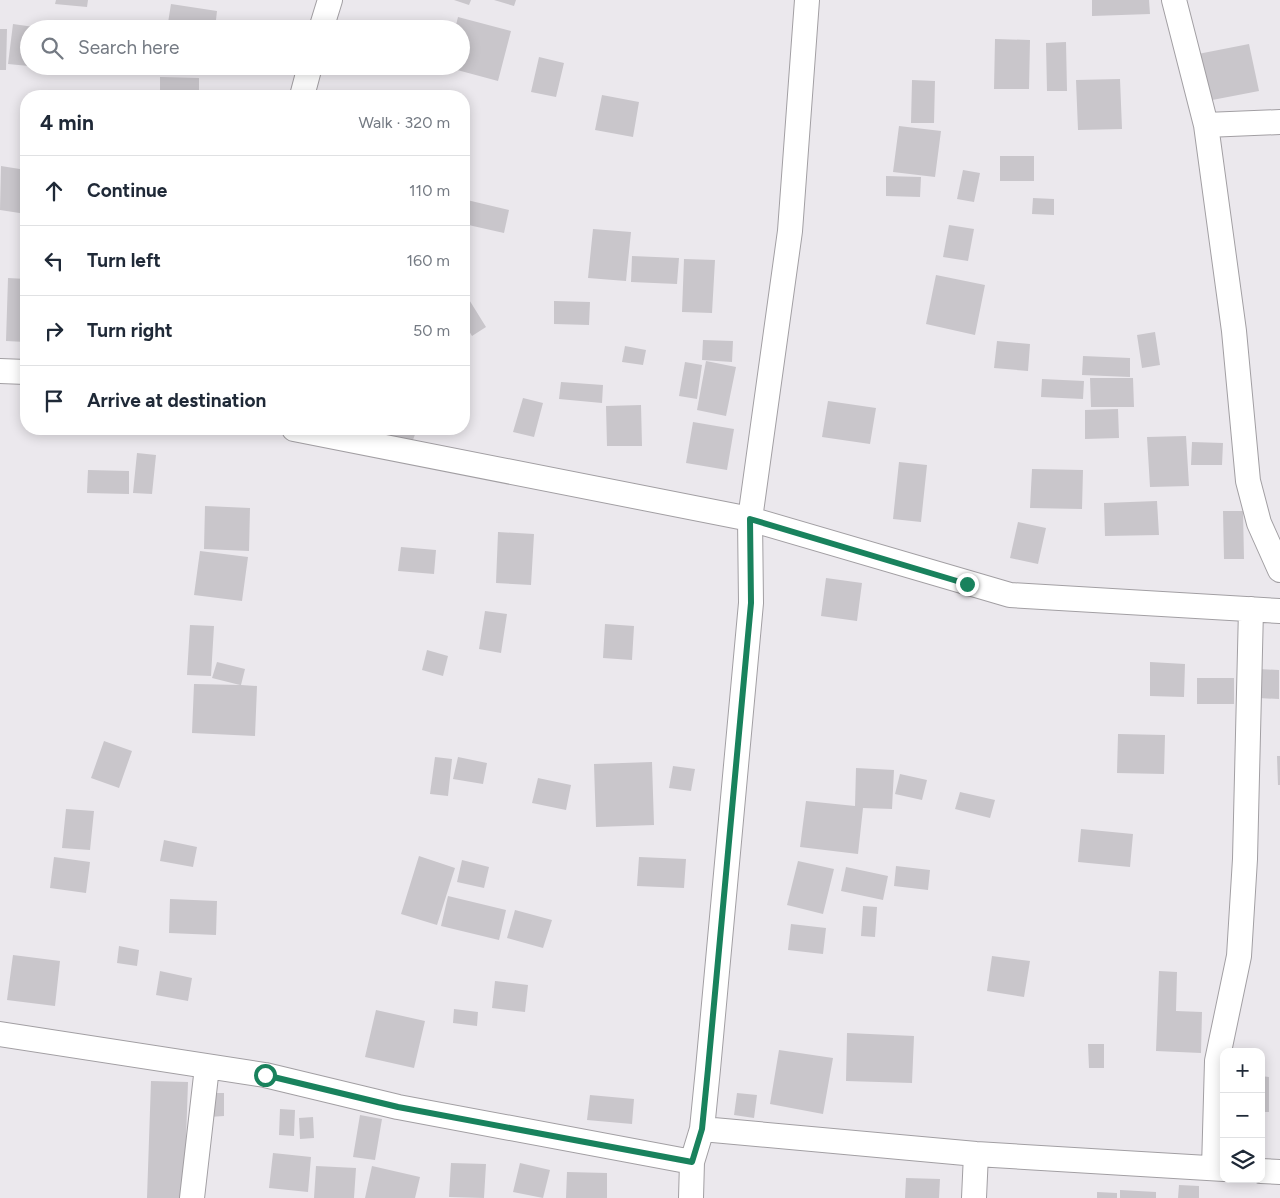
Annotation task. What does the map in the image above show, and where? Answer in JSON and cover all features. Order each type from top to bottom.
[{"type":"street","points":[[324,20],[330,0]]},
{"type":"street","points":[[691,1198],[692,1162],[702,1129],[751,603],[750,519],[790,231],[807,0]]},
{"type":"street","points":[[1174,0],[1206,125],[1234,331],[1248,482],[1260,523],[1280,570]]},
{"type":"street","points":[[304,90],[308,75]]},
{"type":"street","points":[[1206,125],[1280,122]]},
{"type":"street","points":[[0,371],[20,372]]},
{"type":"street","points":[[324,435],[750,519],[1010,595],[1280,611]]},
{"type":"street","points":[[702,1129],[976,1154],[1219,1168],[1217,1061],[1239,956],[1242,917],[1251,609]]},
{"type":"street","points":[[0,1034],[265,1075],[398,1107],[692,1162]]},
{"type":"street","points":[[192,1198],[207,1067]]},
{"type":"street","points":[[974,1198],[976,1154]]},
{"type":"street","points":[[1265,1171],[1280,1172]]},
{"type":"building","points":[[56,0],[88,0],[87,7],[55,4]]},
{"type":"building","points":[[454,0],[471,0],[469,5]]},
{"type":"building","points":[[494,0],[516,0],[514,6]]},
{"type":"building","points":[[1092,0],[1149,0],[1150,14],[1092,16]]},
{"type":"building","points":[[171,4],[217,11],[216,20],[168,20]]},
{"type":"building","points":[[458,17],[469,20],[457,20]]},
{"type":"building","points":[[470,20],[511,31],[498,81],[470,73]]},
{"type":"building","points":[[13,24],[20,25],[20,65],[8,64]]},
{"type":"building","points":[[0,29],[7,29],[6,70],[0,70]]},
{"type":"building","points":[[995,39],[1030,40],[1029,89],[994,89]]},
{"type":"building","points":[[1066,42],[1067,91],[1047,91],[1046,43]]},
{"type":"building","points":[[1249,44],[1259,91],[1207,101],[1198,54]]},
{"type":"building","points":[[539,57],[564,63],[556,97],[531,92]]},
{"type":"building","points":[[160,77],[199,78],[199,90],[160,90]]},
{"type":"building","points":[[1120,79],[1122,129],[1078,130],[1076,80]]},
{"type":"building","points":[[912,80],[935,81],[934,123],[911,123]]},
{"type":"building","points":[[602,95],[639,102],[633,137],[595,130]]},
{"type":"building","points":[[899,126],[941,131],[935,177],[893,172]]},
{"type":"building","points":[[1000,156],[1034,156],[1034,181],[1000,181]]},
{"type":"building","points":[[1,166],[20,169],[20,213],[0,210]]},
{"type":"building","points":[[963,170],[980,173],[974,202],[957,199]]},
{"type":"building","points":[[886,176],[921,177],[920,197],[886,196]]},
{"type":"building","points":[[1033,198],[1054,199],[1054,215],[1032,214]]},
{"type":"building","points":[[470,201],[509,210],[504,233],[470,225]]},
{"type":"building","points":[[949,225],[974,229],[968,261],[943,257]]},
{"type":"building","points":[[593,229],[631,232],[626,281],[588,278]]},
{"type":"building","points":[[632,256],[679,258],[677,284],[631,282]]},
{"type":"building","points":[[684,259],[715,260],[712,313],[682,312]]},
{"type":"building","points":[[936,275],[985,285],[975,335],[926,324]]},
{"type":"building","points":[[8,278],[20,279],[20,342],[6,341]]},
{"type":"building","points":[[470,301],[486,327],[472,336],[470,333]]},
{"type":"building","points":[[554,301],[590,302],[589,325],[554,324]]},
{"type":"building","points":[[1155,332],[1160,365],[1142,368],[1137,335]]},
{"type":"building","points":[[703,340],[733,341],[732,362],[702,360]]},
{"type":"building","points":[[997,341],[1030,344],[1028,371],[994,368]]},
{"type":"building","points":[[625,346],[646,350],[643,365],[622,362]]},
{"type":"building","points":[[1083,356],[1130,358],[1130,377],[1082,375]]},
{"type":"building","points":[[706,361],[736,367],[726,416],[697,410]]},
{"type":"building","points":[[685,362],[702,365],[697,399],[679,396]]},
{"type":"building","points":[[1090,378],[1133,378],[1134,407],[1091,407]]},
{"type":"building","points":[[1042,379],[1084,381],[1083,399],[1041,397]]},
{"type":"building","points":[[561,382],[603,385],[602,403],[559,399]]},
{"type":"building","points":[[523,398],[543,403],[534,437],[513,432]]},
{"type":"building","points":[[828,401],[876,408],[870,444],[822,437]]},
{"type":"building","points":[[641,405],[642,446],[607,446],[606,406]]},
{"type":"building","points":[[1118,409],[1119,438],[1085,439],[1085,410]]},
{"type":"building","points":[[693,422],[734,429],[727,470],[686,463]]},
{"type":"building","points":[[374,435],[415,435],[410,448]]},
{"type":"building","points":[[1186,436],[1189,486],[1150,487],[1147,437]]},
{"type":"building","points":[[1192,442],[1223,443],[1222,465],[1191,465]]},
{"type":"building","points":[[137,453],[156,455],[152,494],[133,493]]},
{"type":"building","points":[[899,462],[927,465],[921,522],[893,519]]},
{"type":"building","points":[[1032,469],[1083,470],[1082,509],[1030,508]]},
{"type":"building","points":[[88,470],[129,471],[129,494],[87,493]]},
{"type":"building","points":[[1157,501],[1159,535],[1105,536],[1104,503]]},
{"type":"building","points":[[205,506],[250,508],[249,551],[204,549]]},
{"type":"building","points":[[1223,511],[1243,511],[1244,559],[1224,559]]},
{"type":"building","points":[[1018,522],[1046,528],[1038,564],[1010,558]]},
{"type":"building","points":[[498,532],[534,534],[531,585],[496,583]]},
{"type":"building","points":[[401,547],[436,550],[434,574],[398,571]]},
{"type":"building","points":[[200,551],[248,557],[242,601],[194,595]]},
{"type":"building","points":[[826,578],[862,583],[857,621],[821,616]]},
{"type":"building","points":[[485,611],[507,614],[501,653],[479,649]]},
{"type":"building","points":[[605,624],[634,626],[632,660],[603,658]]},
{"type":"building","points":[[190,625],[214,626],[211,676],[187,675]]},
{"type":"building","points":[[427,650],[448,656],[443,676],[422,670]]},
{"type":"building","points":[[217,662],[245,669],[241,685],[257,686],[255,736],[192,733],[194,684],[240,685],[212,678]]},
{"type":"building","points":[[1150,662],[1185,664],[1184,697],[1150,696]]},
{"type":"building","points":[[1259,669],[1279,670],[1279,699],[1258,698]]},
{"type":"building","points":[[1197,678],[1234,678],[1234,704],[1197,704]]},
{"type":"building","points":[[1118,734],[1165,735],[1164,774],[1117,773]]},
{"type":"building","points":[[104,741],[132,751],[119,788],[91,778]]},
{"type":"building","points":[[1277,756],[1280,756],[1280,785],[1278,785]]},
{"type":"building","points":[[435,757],[452,759],[448,796],[430,794]]},
{"type":"building","points":[[458,757],[487,763],[483,784],[453,779]]},
{"type":"building","points":[[652,762],[654,825],[596,827],[594,764]]},
{"type":"building","points":[[673,766],[695,769],[691,791],[669,788]]},
{"type":"building","points":[[856,768],[894,770],[892,809],[863,808],[858,854],[800,847],[806,801],[855,806]]},
{"type":"building","points":[[900,774],[927,780],[922,800],[895,794]]},
{"type":"building","points":[[538,778],[571,785],[566,810],[532,803]]},
{"type":"building","points":[[960,792],[995,800],[990,818],[955,809]]},
{"type":"building","points":[[66,809],[94,811],[90,850],[62,848]]},
{"type":"building","points":[[1081,829],[1133,834],[1130,867],[1078,862]]},
{"type":"building","points":[[164,840],[197,847],[193,867],[160,861]]},
{"type":"building","points":[[419,856],[455,868],[437,925],[401,914]]},
{"type":"building","points":[[54,857],[90,862],[86,893],[50,888]]},
{"type":"building","points":[[639,857],[686,859],[684,888],[637,886]]},
{"type":"building","points":[[462,860],[489,867],[484,888],[457,882]]},
{"type":"building","points":[[798,861],[834,869],[823,914],[787,905]]},
{"type":"building","points":[[896,866],[930,870],[928,890],[894,886]]},
{"type":"building","points":[[846,867],[888,876],[883,900],[841,891]]},
{"type":"building","points":[[448,896],[506,910],[499,940],[441,926]]},
{"type":"building","points":[[170,899],[217,901],[216,935],[169,933]]},
{"type":"building","points":[[863,906],[877,907],[875,937],[861,936]]},
{"type":"building","points":[[515,910],[552,920],[543,948],[507,938]]},
{"type":"building","points":[[791,924],[826,928],[823,954],[788,950]]},
{"type":"building","points":[[119,946],[139,950],[137,966],[117,963]]},
{"type":"building","points":[[13,955],[60,961],[55,1006],[7,1000]]},
{"type":"building","points":[[992,956],[1030,961],[1024,997],[987,991]]},
{"type":"building","points":[[160,971],[192,978],[188,1001],[156,995]]},
{"type":"building","points":[[1159,971],[1177,972],[1176,1011],[1202,1012],[1201,1053],[1156,1051]]},
{"type":"building","points":[[495,981],[528,985],[525,1012],[492,1008]]},
{"type":"building","points":[[454,1009],[478,1012],[477,1026],[453,1023]]},
{"type":"building","points":[[376,1010],[425,1021],[414,1068],[365,1057]]},
{"type":"building","points":[[847,1033],[914,1036],[912,1083],[846,1081]]},
{"type":"building","points":[[1088,1044],[1104,1044],[1104,1068],[1089,1068]]},
{"type":"building","points":[[779,1050],[833,1058],[823,1114],[770,1104]]},
{"type":"building","points":[[1265,1076],[1269,1077],[1269,1112],[1265,1112]]},
{"type":"building","points":[[151,1081],[188,1082],[184,1198],[147,1198]]},
{"type":"building","points":[[209,1093],[224,1093],[224,1116],[209,1117]]},
{"type":"building","points":[[737,1093],[757,1095],[754,1118],[734,1115]]},
{"type":"building","points":[[590,1095],[634,1099],[632,1124],[587,1120]]},
{"type":"building","points":[[280,1109],[295,1110],[294,1136],[279,1135]]},
{"type":"building","points":[[360,1115],[382,1119],[375,1160],[353,1157]]},
{"type":"building","points":[[313,1117],[314,1138],[300,1139],[299,1118]]},
{"type":"building","points":[[273,1153],[311,1157],[308,1192],[269,1188]]},
{"type":"building","points":[[451,1163],[486,1164],[484,1198],[449,1197]]},
{"type":"building","points":[[520,1163],[550,1170],[543,1198],[513,1192]]},
{"type":"building","points":[[316,1166],[356,1168],[354,1198],[314,1198]]},
{"type":"building","points":[[372,1166],[420,1177],[415,1198],[365,1198]]},
{"type":"building","points":[[567,1172],[607,1173],[607,1198],[566,1198]]},
{"type":"building","points":[[906,1178],[940,1179],[939,1198],[905,1198]]},
{"type":"building","points":[[1179,1185],[1199,1186],[1199,1198],[1178,1198]]},
{"type":"building","points":[[1120,1190],[1156,1192],[1156,1198],[1120,1198]]},
{"type":"building","points":[[1097,1192],[1117,1193],[1117,1198],[1097,1198]]},
{"type":"route","points":[[265,1075],[398,1107],[692,1162],[702,1129],[751,603],[750,519],[967,584]]}]
